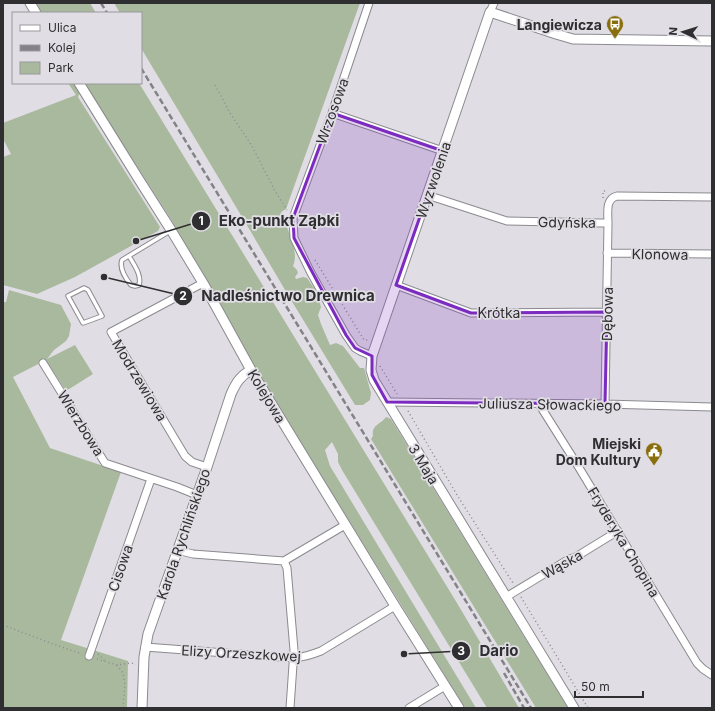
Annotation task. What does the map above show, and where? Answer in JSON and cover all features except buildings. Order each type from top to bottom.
[{"type":"street","points":[[30,3],[35,12]]},
{"type":"street","name":"Wrzosowa","points":[[293,218],[332,113],[369,3]]},
{"type":"street","name":"Wyzwolenia","points":[[375,359],[396,285],[494,3]]},
{"type":"street","points":[[490,12],[574,39],[712,41]]},
{"type":"street","name":"Kolejowa","points":[[80,84],[203,283],[251,370],[345,525],[459,708]]},
{"type":"street","points":[[332,113],[443,151]]},
{"type":"street","name":"Gdyńska","points":[[427,195],[507,221],[608,223],[609,202],[612,197],[712,197]]},
{"type":"street","points":[[293,218],[294,238],[311,273],[346,335],[355,348],[375,359]]},
{"type":"street","name":"Dębowa","points":[[606,404],[608,223]]},
{"type":"street","name":"Klonowa","points":[[608,253],[712,254]]},
{"type":"street","name":"Modrzewiowa","points":[[203,283],[111,332],[185,456],[192,462],[207,467]]},
{"type":"street","name":"Krótka","points":[[396,285],[471,312],[607,312]]},
{"type":"street","name":"3 Maja","points":[[375,359],[370,370],[387,402],[574,708]]},
{"type":"street","name":"Wierzbowa","points":[[43,363],[105,463],[177,487],[196,495]]},
{"type":"street","name":"Karola Rychlińskiego","points":[[142,708],[144,657],[148,634],[231,394],[243,374],[251,370]]},
{"type":"street","name":"Juliusza Słowackiego","points":[[387,402],[606,404],[712,407]]},
{"type":"street","name":"Fryderyka Chopina","points":[[539,404],[618,531],[697,663],[712,675]]},
{"type":"street","name":"Cisowa","points":[[89,656],[151,479]]},
{"type":"street","points":[[177,550],[193,554],[284,561],[345,525]]},
{"type":"street","name":"Wąska","points":[[506,597],[618,531]]},
{"type":"street","points":[[284,561],[287,568],[294,650],[290,708]]},
{"type":"street","name":"Elizy Orzeszkowej","points":[[145,647],[294,658],[304,657],[320,651],[395,606]]},
{"type":"street","points":[[409,708],[425,702],[445,686]]},
{"type":"lane","points":[[129,256],[140,276],[139,285],[131,285],[128,281],[120,266],[122,260],[171,230]]},
{"type":"lane","points":[[84,288],[88,290],[102,316],[83,323],[68,296],[84,288]]},
{"type":"path","points":[[215,85],[230,113],[252,146],[276,191],[293,218]]},
{"type":"path","points":[[603,198],[603,191],[610,191]]},
{"type":"path","points":[[314,259],[364,340],[369,340],[371,338]]},
{"type":"path","points":[[375,359],[403,402],[457,495],[517,590],[588,708]]},
{"type":"path","points":[[3,625],[53,644],[117,665],[131,663],[138,664]]},
{"type":"path","points":[[117,665],[123,673],[125,684],[123,708]]},
{"type":"highlighted area","points":[[332,113],[443,151],[396,285],[471,313],[607,312],[605,404],[387,402],[372,375],[372,356],[355,348],[346,335],[294,238],[293,218]]},
{"type":"green space","points":[[34,3],[90,3],[95,12],[39,12]]},
{"type":"green space","points":[[114,3],[360,3],[286,209],[281,212],[294,246],[295,260],[293,266],[298,273],[295,277],[296,279],[303,277],[307,278],[316,291],[321,307],[318,315],[330,345],[336,343],[343,346],[360,368],[364,368],[371,393],[370,400],[363,405],[355,405],[142,50],[142,12],[119,12]]},
{"type":"green space","points":[[69,84],[75,84],[80,92],[78,97],[160,227],[158,231],[75,277],[37,294],[3,285],[3,157],[11,154],[3,139],[3,123],[76,95]]},
{"type":"green space","points":[[85,84],[140,84],[457,603],[519,708],[487,708],[342,470],[338,462],[338,454],[332,442],[325,450],[330,466],[476,708],[465,708],[258,374],[172,221]]},
{"type":"green space","points":[[9,290],[61,305],[71,324],[69,336],[66,341],[54,350],[47,359],[75,345],[93,374],[66,391],[46,360],[13,377],[50,448],[121,472],[61,640],[128,661],[127,708],[3,708],[3,302],[6,302]]},
{"type":"green space","points":[[386,417],[391,419],[568,708],[536,708],[371,439],[375,427]]},
{"type":"railway","points":[[101,3],[106,12]]},
{"type":"railway","points":[[142,70],[531,708]]},
{"type":"railway","points":[[504,673],[524,708]]},
{"type":"place","name":"Langiewicza","points":[[615,39]]},
{"type":"place","name":"Eko-punkt Ząbki","points":[[136,241]]},
{"type":"place","name":"Nadleśnictwo Drewnica","points":[[104,277]]},
{"type":"place","name":"Miejski Dom Kultury","points":[[654,466]]},
{"type":"place","name":"Dario","points":[[404,654]]}]
